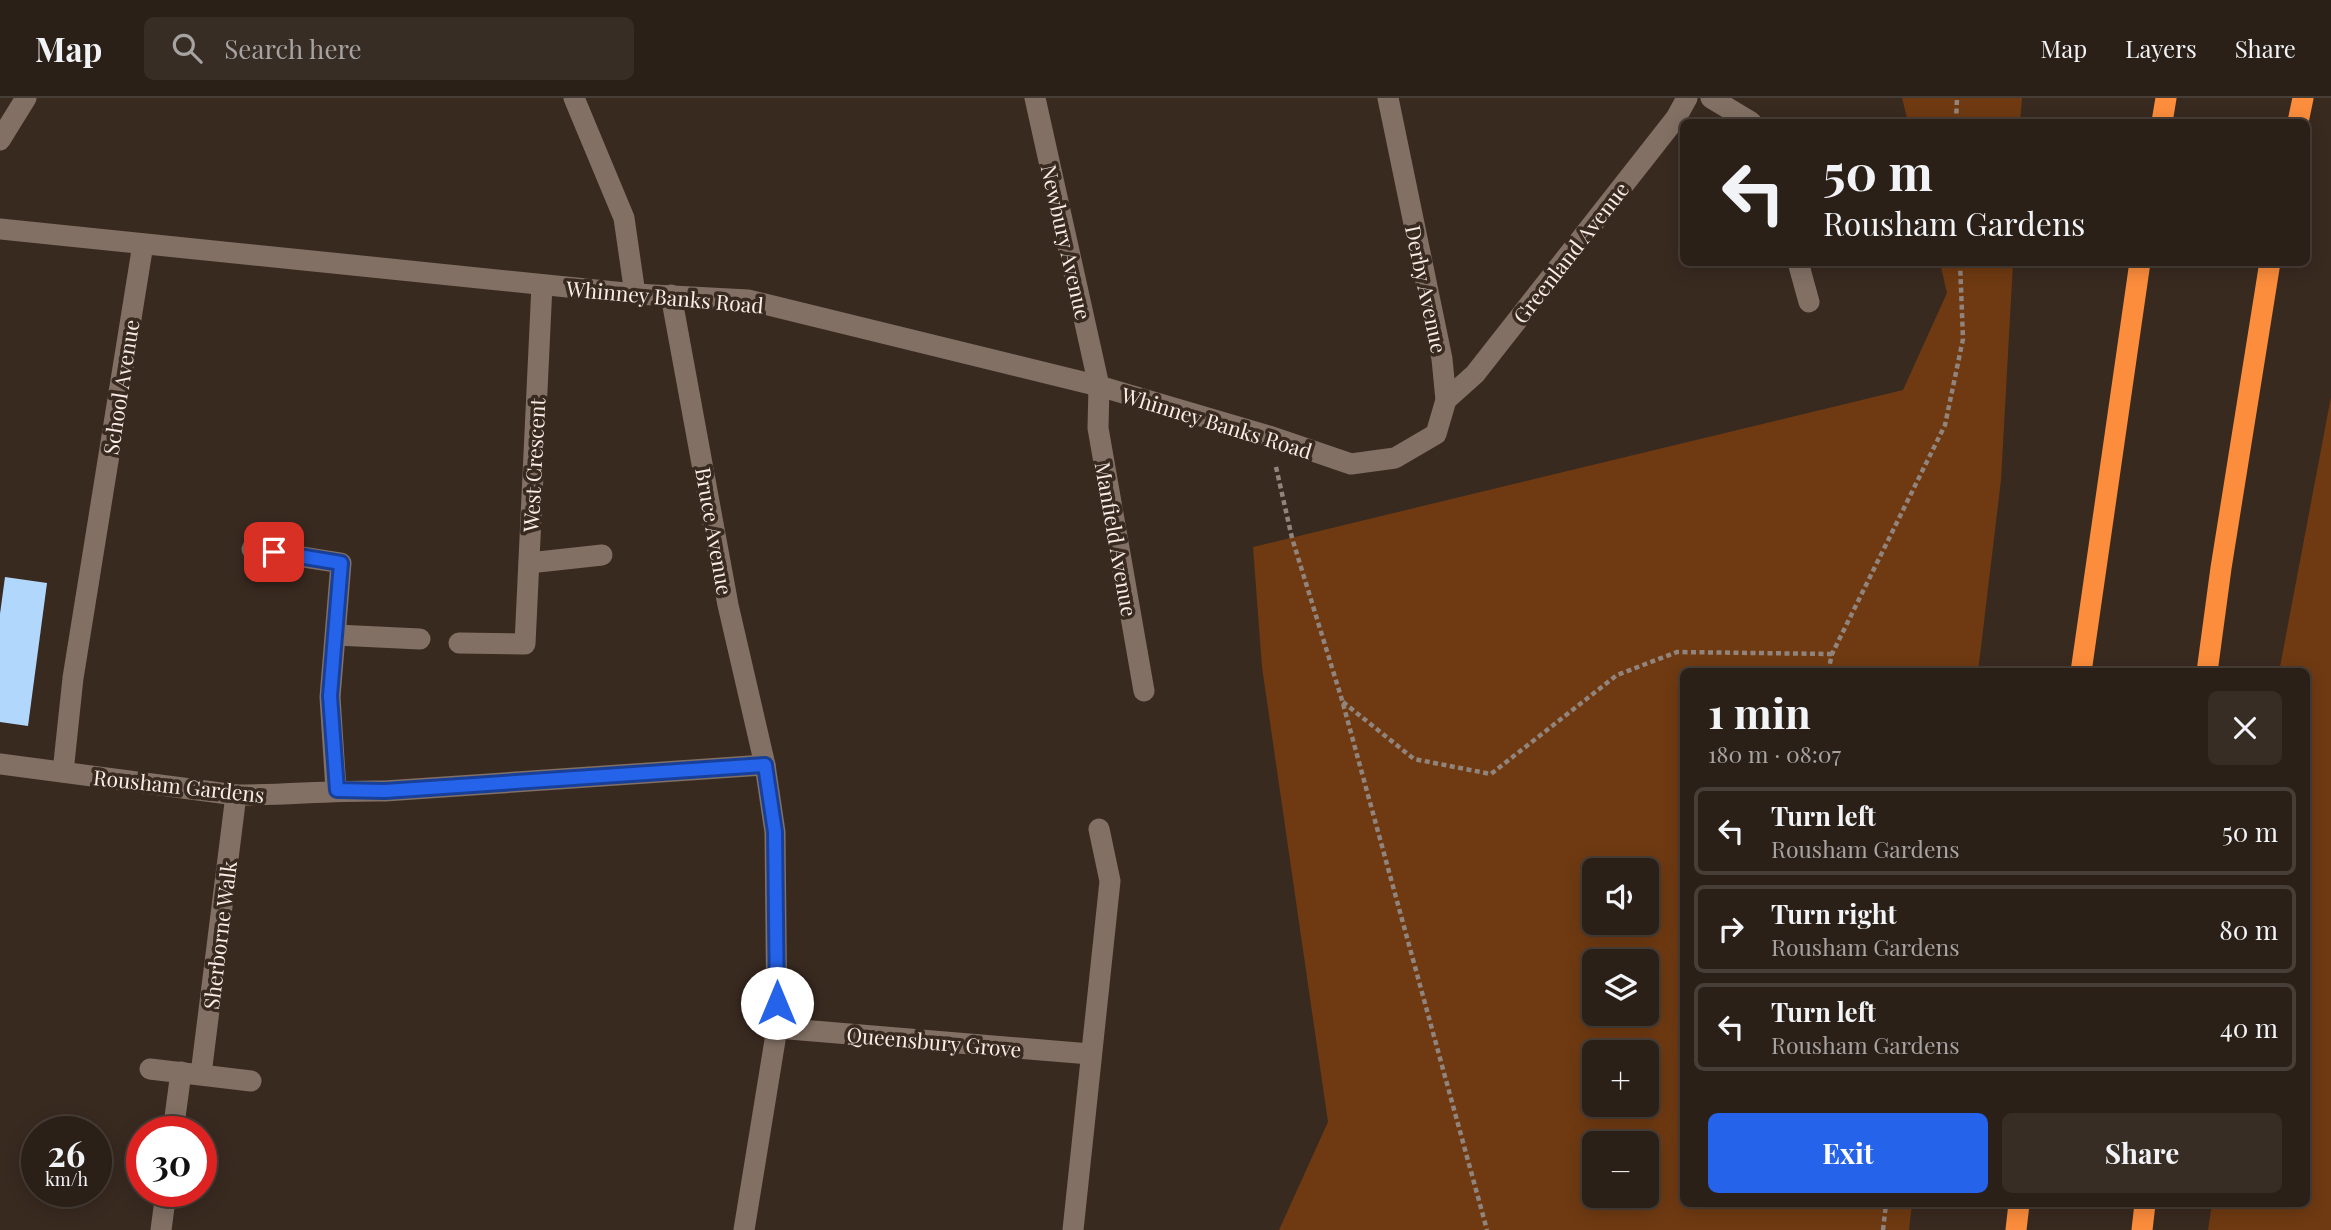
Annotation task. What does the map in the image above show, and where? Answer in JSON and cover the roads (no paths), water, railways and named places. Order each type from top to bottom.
[{"type":"highway","points":[[2162,119],[2166,98]]},
{"type":"highway","points":[[2299,119],[2303,98]]},
{"type":"highway","points":[[2082,668],[2139,266]]},
{"type":"highway","points":[[2208,668],[2269,266]]},
{"type":"highway","points":[[2016,1230],[2019,1207]]},
{"type":"highway","points":[[2142,1230],[2145,1207]]},
{"type":"street","points":[[0,140],[26,98]]},
{"type":"street","points":[[574,98],[624,218],[635,294]]},
{"type":"street","name":"Newbury Avenue","points":[[1035,98],[1099,386]]},
{"type":"street","name":"Derby Avenue","points":[[1388,98],[1442,359],[1446,400],[1436,433],[1395,458]]},
{"type":"street","name":"Greenland Avenue","points":[[1446,400],[1475,374],[1676,118],[1686,98]]},
{"type":"street","points":[[1710,98],[1746,119]]},
{"type":"street","name":"Whinney Banks Road","points":[[0,229],[635,294],[748,300],[1099,386],[1269,436],[1351,464],[1395,458]]},
{"type":"street","name":"School Avenue","points":[[91,571],[143,244]]},
{"type":"street","points":[[1799,266],[1809,302]]},
{"type":"street","name":"West Crescent","points":[[459,643],[524,644],[542,285]]},
{"type":"street","name":"Bruce Avenue","points":[[671,295],[729,605],[765,765],[775,832],[777,1028],[744,1230]]},
{"type":"street","name":"Manfield Avenue","points":[[1099,386],[1098,428],[1144,691]]},
{"type":"street","points":[[252,549],[341,563],[330,696],[337,790]]},
{"type":"street","points":[[528,563],[602,555]]},
{"type":"street","name":"Rousham Gardens","points":[[63,772],[73,677],[91,571]]},
{"type":"street","points":[[336,635],[420,639]]},
{"type":"street","name":"Rousham Gardens","points":[[0,764],[236,795],[337,790],[385,791],[765,765]]},
{"type":"street","name":"Sherborne Walk","points":[[178,1116],[191,1073],[236,795]]},
{"type":"street","points":[[1073,1230],[1110,881],[1098,829]]},
{"type":"street","name":"Queensbury Grove","points":[[777,1028],[1090,1054]]},
{"type":"street","points":[[150,1069],[251,1081]]},
{"type":"street","points":[[161,1230],[164,1207]]}]
